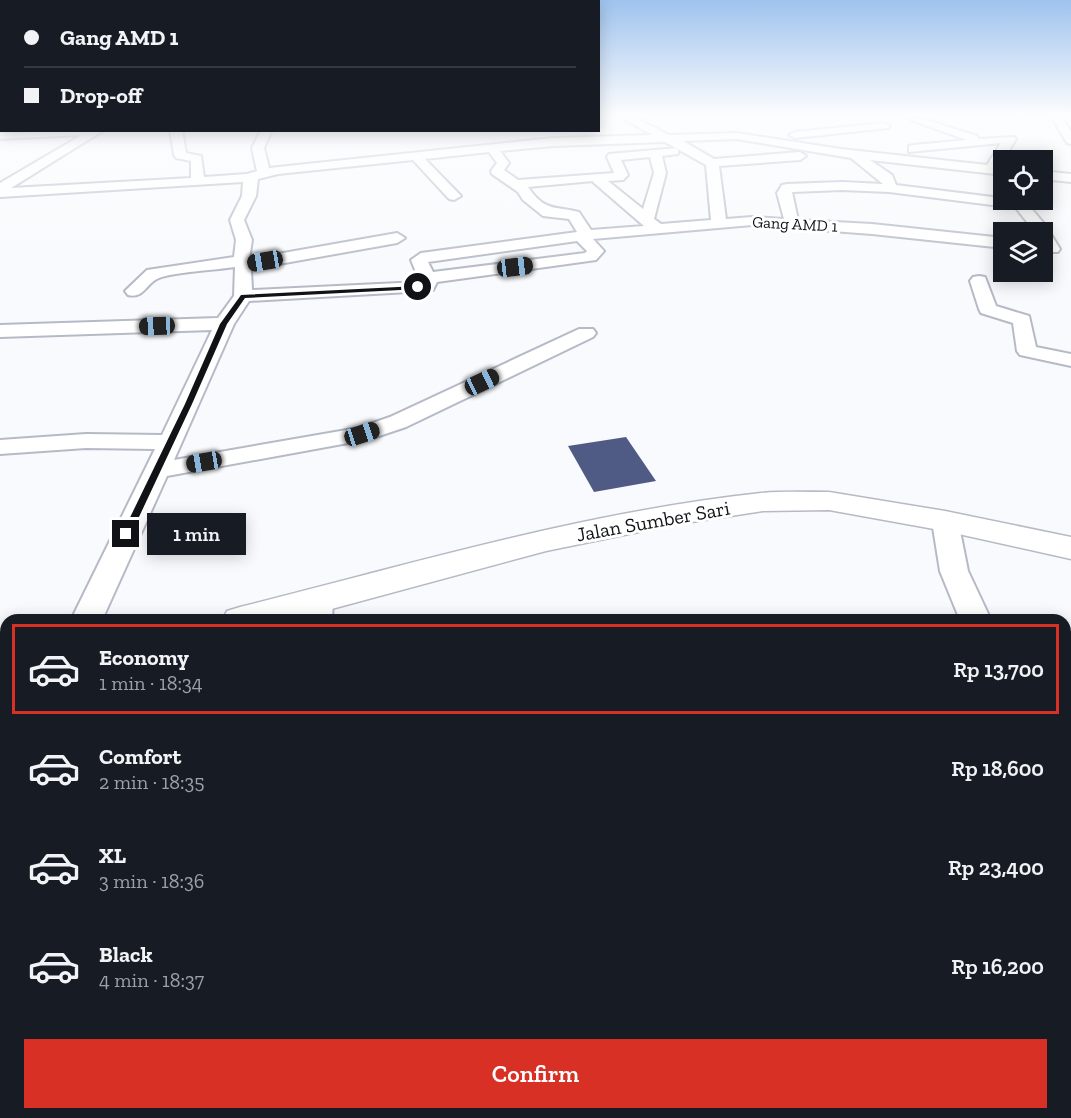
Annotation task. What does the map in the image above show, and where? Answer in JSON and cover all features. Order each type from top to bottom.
[{"type":"street","points":[[0,191],[37,168]]},
{"type":"street","points":[[198,168],[198,181]]},
{"type":"street","points":[[89,614],[224,324],[243,296],[241,263],[245,253],[242,232],[237,220],[249,196],[257,168]]},
{"type":"street","points":[[0,191],[198,181],[314,168]]},
{"type":"street","points":[[428,168],[454,196]]},
{"type":"street","points":[[243,296],[427,286],[428,278],[590,257],[596,251],[584,235],[574,215],[548,213],[498,171],[500,168]]},
{"type":"street","points":[[516,184],[621,176],[618,168]]},
{"type":"street","points":[[652,224],[659,168]]},
{"type":"street","points":[[713,168],[720,222]]},
{"type":"street","points":[[872,168],[888,180],[891,186],[889,188]]},
{"type":"street","points":[[928,168],[952,180],[1020,204],[1041,229],[1054,254]]},
{"type":"street","points":[[792,224],[784,193],[787,188],[842,186],[889,188],[952,180],[993,171]]},
{"type":"street","points":[[1053,176],[1071,178]]},
{"type":"street","points":[[598,179],[652,224]]},
{"type":"street","name":"Gang AMD 1","points":[[428,278],[419,260],[427,256],[652,224],[720,222],[792,224],[882,230],[993,242]]},
{"type":"street","points":[[134,291],[153,274],[241,263],[397,238]]},
{"type":"street","points":[[907,242],[993,254]]},
{"type":"street","points":[[979,281],[988,309],[1022,320],[1027,351],[1071,360]]},
{"type":"street","points":[[0,331],[224,324]]},
{"type":"street","points":[[157,470],[362,434],[398,422],[586,333]]},
{"type":"street","points":[[0,447],[86,441],[168,442]]},
{"type":"street","name":"Jalan Sumber Sari","points":[[286,614],[317,610],[546,541],[673,514],[763,502],[829,501],[945,521],[1071,548]]},
{"type":"street","points":[[945,521],[954,571],[973,614]]},
{"type":"building","points":[[626,437],[656,481],[594,492],[568,446]]},
{"type":"route","points":[[126,534],[224,324],[243,296],[418,287]]}]
